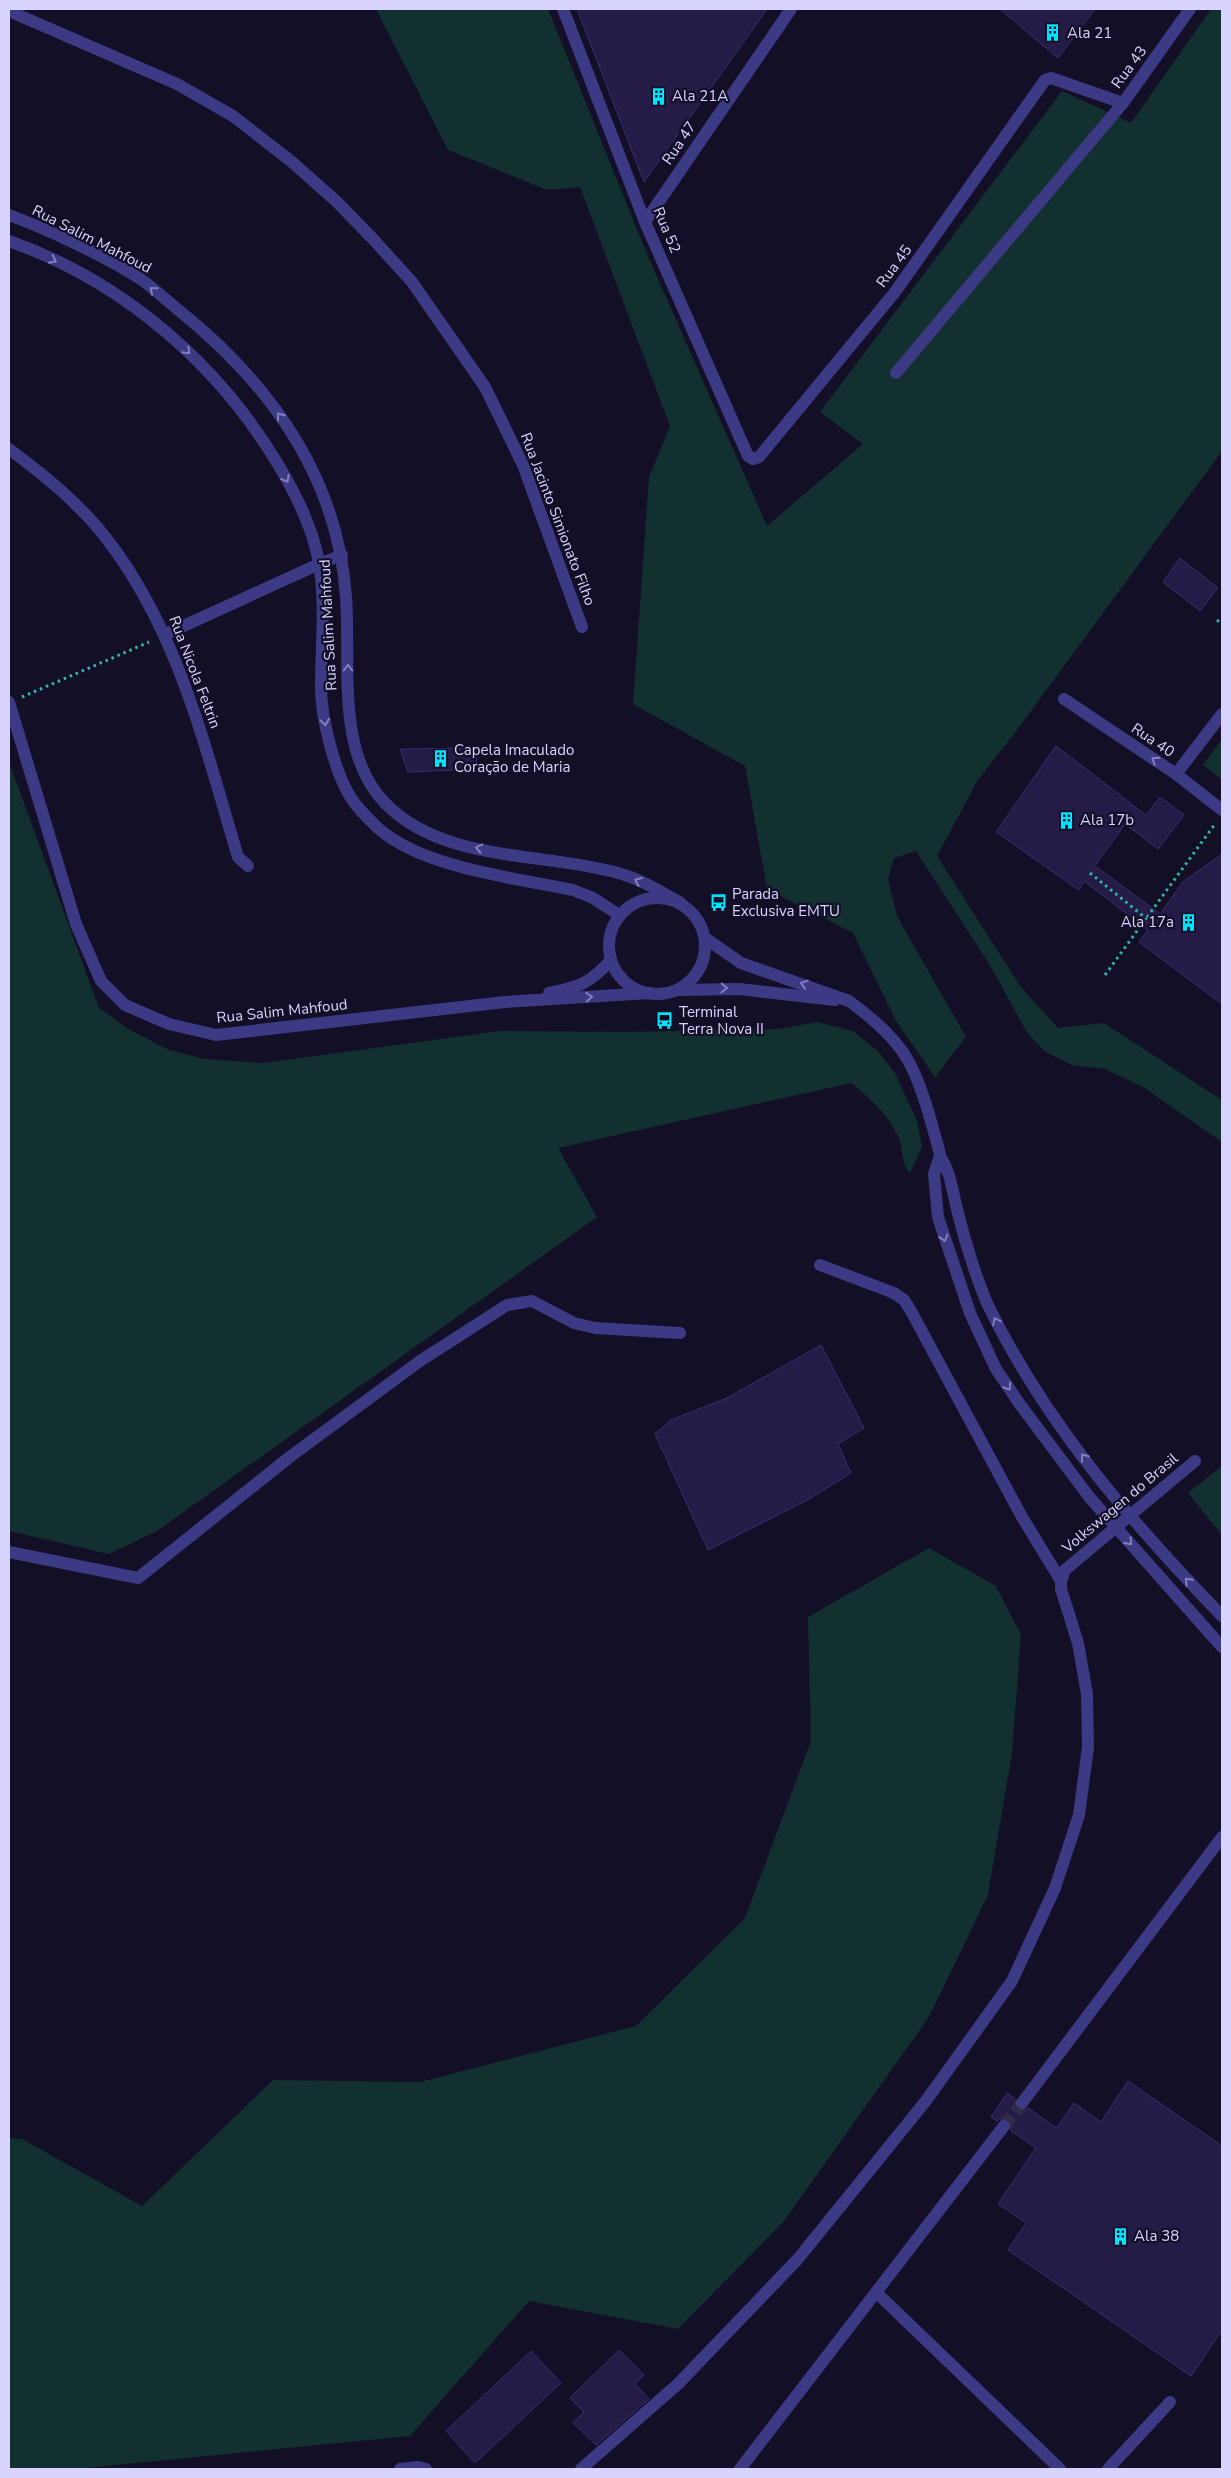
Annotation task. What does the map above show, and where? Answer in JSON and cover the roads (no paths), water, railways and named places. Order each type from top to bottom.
[{"type":"street","name":"Rua 52","points":[[563,9],[645,222],[748,456],[752,460]]},
{"type":"street","name":"Rua 47","points":[[645,222],[791,9]]},
{"type":"street","name":"Rua 43","points":[[1048,79],[1123,103],[1190,9]]},
{"type":"street","name":"Rua Jacinto Simionato Filho","points":[[9,11],[177,84],[233,116],[292,162],[337,202],[373,239],[412,282],[485,387],[523,465],[582,627]]},
{"type":"street","name":"Rua 45","points":[[752,460],[758,457],[895,292],[1048,79]]},
{"type":"street","points":[[896,373],[1123,103]]},
{"type":"street","name":"Rua Salim Mahfoud","points":[[9,215],[67,240],[140,279],[198,326],[243,369],[265,396],[304,452],[318,479],[342,555],[346,598],[348,707],[356,751],[370,784],[384,803],[406,821],[446,841],[510,856],[616,872],[638,880],[681,903]]},
{"type":"street","name":"Rua Salim Mahfoud","points":[[9,241],[26,247],[103,285],[169,333],[216,380],[260,434],[288,480],[311,529],[319,564],[323,620],[321,689],[325,725],[336,765],[353,801],[380,829],[404,847],[438,861],[574,890],[593,898],[619,915]]},
{"type":"street","name":"Rua Nicola Feltrin","points":[[9,449],[56,484],[106,537],[142,592],[166,634],[200,728],[238,857],[248,866]]},
{"type":"street","points":[[166,634],[342,555]]},
{"type":"street","name":"Rua 40","points":[[1064,699],[1176,774],[1220,816]]},
{"type":"street","name":"Rua Salim Mahfoud","points":[[9,702],[76,924],[101,982],[125,1005],[168,1024],[216,1035],[505,1002],[650,994]]},
{"type":"street","points":[[1176,774],[1222,714]]},
{"type":"street","points":[[675,991],[689,982],[699,969],[705,954],[705,938],[701,924],[692,912],[681,903],[665,898],[648,898],[632,904],[619,915],[612,929],[608,944],[611,960],[616,972],[637,990],[650,994],[662,994],[704,988],[739,989],[850,1001]]},
{"type":"street","points":[[705,938],[741,963],[850,1001],[865,1012],[896,1043],[909,1062],[928,1111],[940,1156],[949,1171],[958,1214],[986,1300],[1011,1352],[1046,1408],[1121,1506],[1222,1616]]},
{"type":"street","name":"Rua Salim Mahfoud","points":[[505,1002],[578,987],[590,981],[611,960]]},
{"type":"street","points":[[940,1156],[934,1174],[938,1217],[970,1314],[996,1369],[1090,1498],[1222,1647]]},
{"type":"street","points":[[938,1217],[958,1214]]},
{"type":"street","points":[[581,2469],[678,2384],[797,2260],[925,2102],[1012,1981],[1055,1888],[1076,1824],[1088,1747],[1087,1694],[1078,1643],[1061,1589],[1063,1576],[1022,1518],[908,1306],[894,1294],[820,1265]]},
{"type":"street","points":[[9,1552],[138,1578],[306,1445],[420,1360],[507,1305],[532,1301],[574,1323],[595,1328],[680,1333]]},
{"type":"street","name":"Volkswagen do Brasil","points":[[1063,1576],[1196,1461]]},
{"type":"street","points":[[1022,2103],[1222,1837]]},
{"type":"street","points":[[740,2469],[878,2294],[1004,2126]]},
{"type":"street","points":[[878,2294],[1060,2469]]},
{"type":"street","points":[[1108,2469],[1170,2402]]},
{"type":"street","points":[[400,2469],[418,2467],[426,2469]]},
{"type":"tunnel","points":[[1004,2126],[1022,2103]]},
{"type":"place","name":"Ala 21","points":[[1053,33]]},
{"type":"place","name":"Ala 21A","points":[[658,96]]},
{"type":"place","name":"Capela Imaculado Coração de Maria","points":[[440,759]]},
{"type":"place","name":"Ala 17b","points":[[1066,820]]},
{"type":"place","name":"Parada Exclusiva EMTU","points":[[718,903]]},
{"type":"place","name":"Ala 17a","points":[[1188,922]]},
{"type":"place","name":"Terminal Terra Nova II","points":[[665,1021]]},
{"type":"place","name":"Ala 38","points":[[1120,2236]]}]
